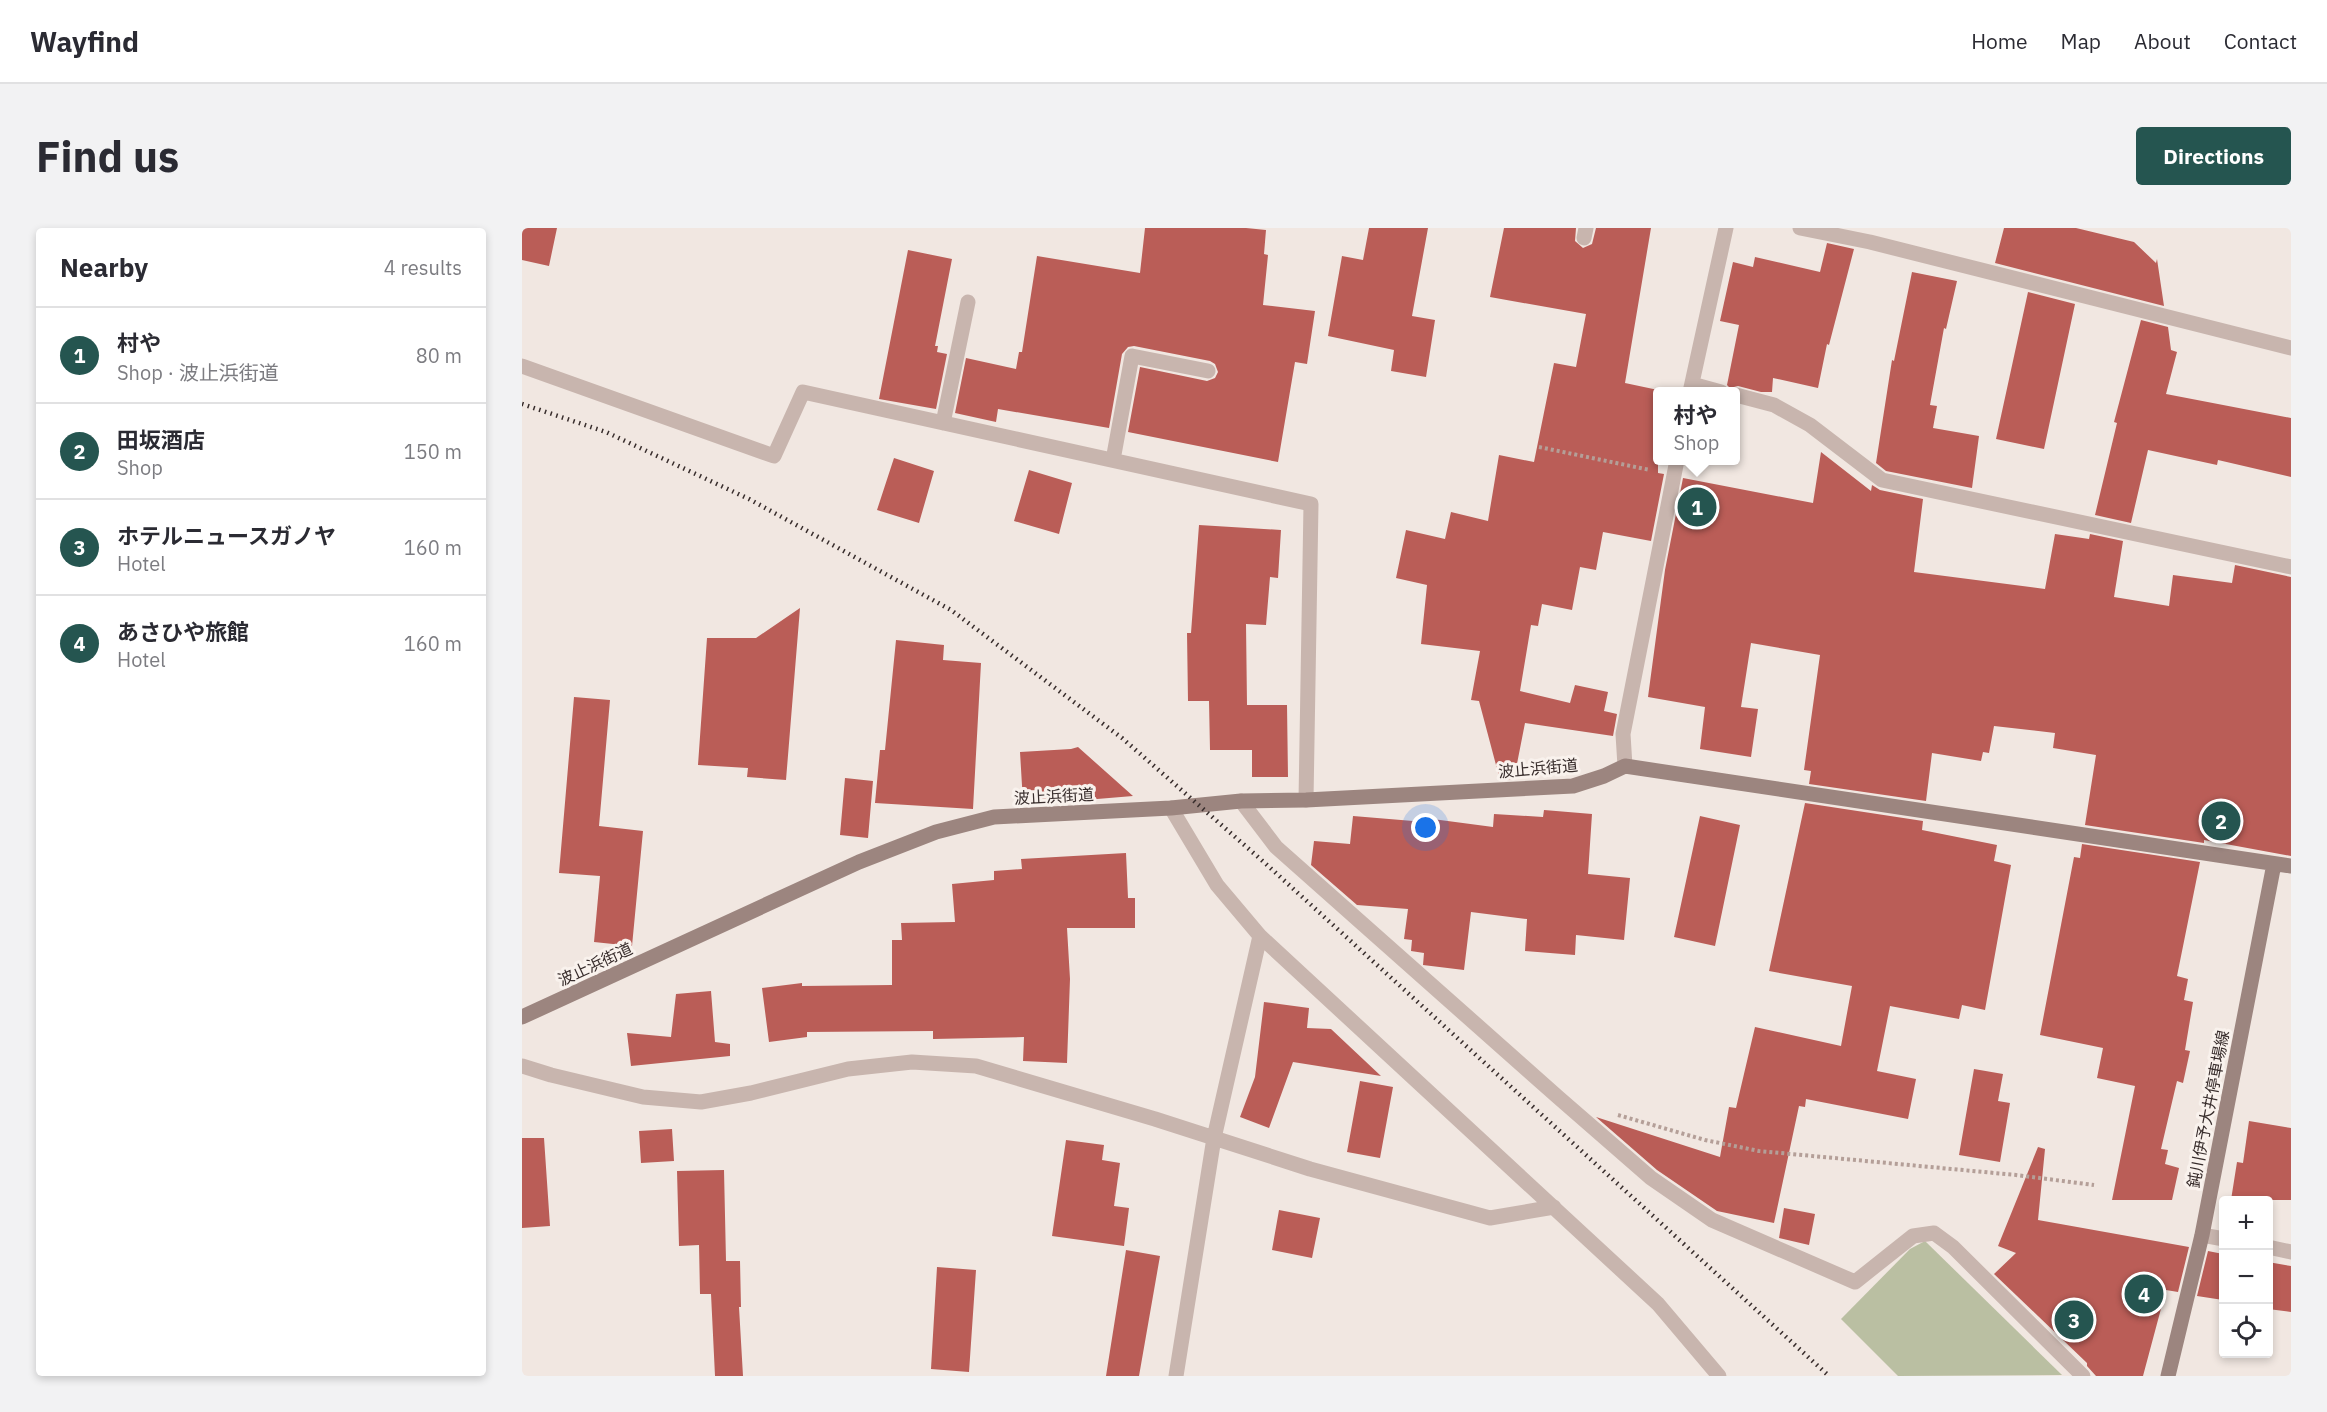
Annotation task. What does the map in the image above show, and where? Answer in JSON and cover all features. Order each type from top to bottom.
[{"type":"street","points":[[1691,387],[1726,228]]},
{"type":"street","points":[[1800,228],[1870,242],[2291,348]]},
{"type":"street","points":[[943,423],[968,302]]},
{"type":"street","points":[[1113,460],[1132,356],[1208,371]]},
{"type":"street","points":[[522,366],[774,456],[803,392],[1311,504],[1306,800]]},
{"type":"street","points":[[1740,396],[1774,405],[1810,425],[1882,480],[2291,567]]},
{"type":"street","points":[[1675,468],[1623,734],[1625,766],[2291,867]]},
{"type":"street","name":"波止浜街道","points":[[522,1017],[858,862],[936,832],[994,817],[1171,808],[1241,801],[1306,800],[1574,786],[1625,766]]},
{"type":"street","points":[[1241,801],[1276,847],[1652,1178],[1712,1220],[1855,1282],[1913,1236],[1934,1233],[1953,1247],[2083,1376]]},
{"type":"street","points":[[1171,808],[1217,885],[1260,936],[1658,1304],[1719,1376]]},
{"type":"street","name":"鈍川伊予大井停車場線","points":[[2168,1376],[2202,1235],[2274,864]]},
{"type":"street","points":[[1176,1376],[1214,1138],[1260,936]]},
{"type":"street","points":[[522,1066],[642,1097],[701,1102],[752,1093],[848,1069],[912,1062],[976,1066],[1310,1169],[1490,1218],[1554,1207]]},
{"type":"street","points":[[2202,1235],[2219,1238]]},
{"type":"street","points":[[2273,1248],[2291,1252]]},
{"type":"path","points":[[1539,447],[1653,465]]},
{"type":"path","points":[[1656,465],[1675,468]]},
{"type":"path","points":[[1616,1114],[1705,1140],[1759,1151],[2016,1175],[2094,1185]]},
{"type":"green space","points":[[1925,1241],[2062,1375],[1898,1376],[1841,1319],[1910,1249]]},
{"type":"building","points":[[522,228],[557,228],[549,266],[522,260]]},
{"type":"building","points":[[1145,228],[1266,230],[1264,254],[1268,255],[1263,305],[1315,311],[1307,364],[1295,362],[1278,462],[1128,432],[1140,367],[1207,381],[1215,378],[1218,372],[1215,364],[1210,361],[1134,346],[1128,347],[1122,354],[1109,428],[998,409],[996,422],[955,413],[966,358],[1016,369],[1019,352],[1022,352],[1037,256],[1140,273]]},
{"type":"building","points":[[1369,228],[1428,228],[1412,316],[1435,320],[1426,377],[1391,371],[1394,350],[1328,336],[1342,256],[1363,260]]},
{"type":"building","points":[[1504,228],[1576,228],[1575,241],[1583,248],[1592,244],[1596,228],[1651,228],[1625,383],[1653,389],[1653,465],[1658,465],[1658,473],[1664,474],[1651,541],[1603,532],[1596,570],[1580,567],[1572,610],[1542,604],[1538,626],[1531,625],[1520,691],[1570,703],[1575,685],[1608,692],[1604,711],[1617,714],[1613,736],[1525,723],[1514,779],[1500,780],[1479,701],[1471,700],[1480,651],[1421,644],[1427,585],[1396,578],[1406,530],[1445,539],[1451,512],[1488,521],[1499,455],[1534,462],[1554,363],[1576,367],[1586,314],[1490,297]]},
{"type":"building","points":[[2004,228],[2076,228],[2134,242],[2156,263],[2157,259],[2164,306],[1995,263]]},
{"type":"building","points":[[1827,243],[1854,249],[1829,345],[1827,344],[1818,388],[1773,378],[1772,392],[1761,392],[1738,386],[1729,387],[1727,385],[1739,325],[1720,321],[1733,262],[1753,267],[1755,257],[1820,272]]},
{"type":"building","points":[[908,250],[952,259],[935,346],[938,346],[937,352],[947,354],[936,409],[879,399]]},
{"type":"building","points":[[1912,272],[1957,281],[1946,329],[1944,328],[1930,405],[1937,406],[1933,428],[1979,436],[1972,488],[1886,471],[1876,463],[1892,360],[1894,361]]},
{"type":"building","points":[[2028,292],[2075,304],[2044,449],[1996,439]]},
{"type":"building","points":[[2141,320],[2168,327],[2171,350],[2177,352],[2166,394],[2291,418],[2291,477],[2218,460],[2217,465],[2148,450],[2131,523],[2095,515],[2117,423],[2114,422]]},
{"type":"building","points":[[1821,452],[1871,491],[1872,485],[1880,490],[1923,499],[1914,572],[2045,589],[2055,534],[2089,539],[2090,534],[2123,541],[2114,597],[2169,606],[2173,575],[2232,583],[2235,565],[2291,577],[2291,856],[2204,840],[2204,843],[2085,825],[2096,755],[2053,748],[2055,733],[1994,726],[1989,753],[1983,752],[1981,761],[1932,753],[1926,801],[1809,784],[1811,771],[1804,770],[1820,655],[1751,643],[1741,707],[1758,709],[1751,757],[1700,749],[1705,707],[1648,697],[1665,570],[1683,478],[1813,503]]},
{"type":"building","points":[[894,458],[934,471],[919,523],[877,510]]},
{"type":"building","points":[[1029,470],[1072,483],[1059,534],[1014,521]]},
{"type":"building","points":[[1199,525],[1281,530],[1278,578],[1270,577],[1266,625],[1246,624],[1247,705],[1287,705],[1288,777],[1252,777],[1252,750],[1210,750],[1209,701],[1188,701],[1187,633],[1191,633]]},
{"type":"building","points":[[800,608],[786,780],[747,777],[748,768],[698,765],[707,638],[756,638]]},
{"type":"building","points":[[896,640],[944,645],[943,660],[981,663],[973,809],[875,803],[880,750],[885,750]]},
{"type":"building","points":[[574,697],[610,700],[599,826],[643,831],[632,946],[594,942],[600,876],[559,873]]},
{"type":"building","points":[[1078,747],[1133,796],[1023,802],[1020,752]]},
{"type":"building","points":[[845,778],[873,781],[868,838],[840,835]]},
{"type":"building","points":[[1805,803],[1923,821],[1922,830],[1997,845],[1994,861],[2011,865],[1985,1010],[1962,1005],[1959,1019],[1890,1006],[1877,1071],[1916,1079],[1908,1119],[1806,1099],[1805,1107],[1799,1106],[1774,1223],[1717,1211],[1657,1170],[1596,1117],[1720,1157],[1729,1107],[1736,1108],[1755,1027],[1841,1046],[1852,986],[1769,971]]},
{"type":"building","points":[[1544,810],[1592,814],[1588,874],[1630,878],[1624,940],[1576,935],[1575,955],[1525,951],[1527,919],[1471,912],[1464,970],[1423,965],[1424,953],[1411,951],[1412,940],[1404,939],[1408,909],[1357,905],[1311,865],[1314,841],[1350,844],[1353,816],[1425,822],[1425,818],[1493,827],[1494,814],[1543,817]]},
{"type":"building","points":[[1700,816],[1740,825],[1715,946],[1674,937]]},
{"type":"building","points":[[2082,844],[2200,862],[2177,976],[2188,979],[2184,1000],[2193,1002],[2185,1050],[2190,1051],[2183,1083],[2177,1081],[2161,1149],[2168,1150],[2165,1164],[2179,1168],[2172,1200],[2112,1200],[2135,1086],[2097,1078],[2103,1048],[2040,1035],[2074,857],[2080,858]]},
{"type":"building","points":[[1126,853],[1128,898],[1135,898],[1135,928],[1067,928],[1070,979],[1067,1063],[1023,1061],[1024,1037],[933,1039],[933,1031],[807,1032],[807,1037],[769,1042],[762,988],[802,983],[802,986],[892,985],[892,940],[902,940],[901,923],[955,922],[952,884],[994,880],[994,871],[1022,869],[1021,859]]},
{"type":"building","points":[[711,991],[715,1042],[730,1044],[730,1056],[631,1066],[627,1033],[671,1037],[676,994]]},
{"type":"building","points":[[1264,1002],[1309,1008],[1307,1028],[1331,1029],[1381,1076],[1293,1062],[1269,1128],[1240,1117],[1255,1077]]},
{"type":"building","points":[[1974,1069],[2003,1074],[1998,1101],[2010,1103],[2000,1162],[1959,1155]]},
{"type":"building","points":[[1360,1081],[1393,1087],[1380,1158],[1347,1152]]},
{"type":"building","points":[[2249,1121],[2291,1128],[2291,1200],[2273,1200],[2273,1196],[2232,1196],[2237,1162],[2243,1163]]},
{"type":"building","points":[[672,1129],[674,1161],[641,1163],[639,1131]]},
{"type":"building","points":[[522,1138],[544,1138],[550,1226],[522,1228]]},
{"type":"building","points":[[1066,1140],[1104,1145],[1102,1160],[1120,1163],[1114,1206],[1129,1208],[1124,1246],[1052,1236]]},
{"type":"building","points":[[2038,1147],[2045,1149],[2038,1220],[2189,1247],[2178,1292],[2166,1290],[2143,1376],[2096,1376],[2087,1363],[1994,1274],[2016,1253],[1998,1246]]},
{"type":"building","points":[[724,1170],[726,1261],[740,1261],[741,1307],[739,1307],[743,1376],[715,1376],[711,1294],[700,1294],[699,1245],[679,1246],[677,1171]]},
{"type":"building","points":[[1784,1208],[1815,1214],[1809,1245],[1779,1238]]},
{"type":"building","points":[[1279,1210],[1320,1218],[1312,1258],[1272,1250]]},
{"type":"building","points":[[1126,1250],[1160,1256],[1139,1376],[1106,1376]]},
{"type":"building","points":[[2208,1251],[2219,1253],[2219,1299],[2197,1296]]},
{"type":"building","points":[[2273,1263],[2291,1266],[2291,1312],[2273,1310]]},
{"type":"building","points":[[937,1267],[976,1270],[969,1372],[931,1369]]},
{"type":"railway","points":[[522,404],[606,432],[749,499],[951,610],[1122,738],[1266,864],[1829,1376]]},
{"type":"place","name":"村や","points":[[1697,507]]},
{"type":"place","name":"田坂酒店","points":[[2221,821]]},
{"type":"place","name":"あさひや旅館","points":[[2144,1294]]},
{"type":"place","name":"ホテルニュースガノヤ","points":[[2074,1320]]}]
